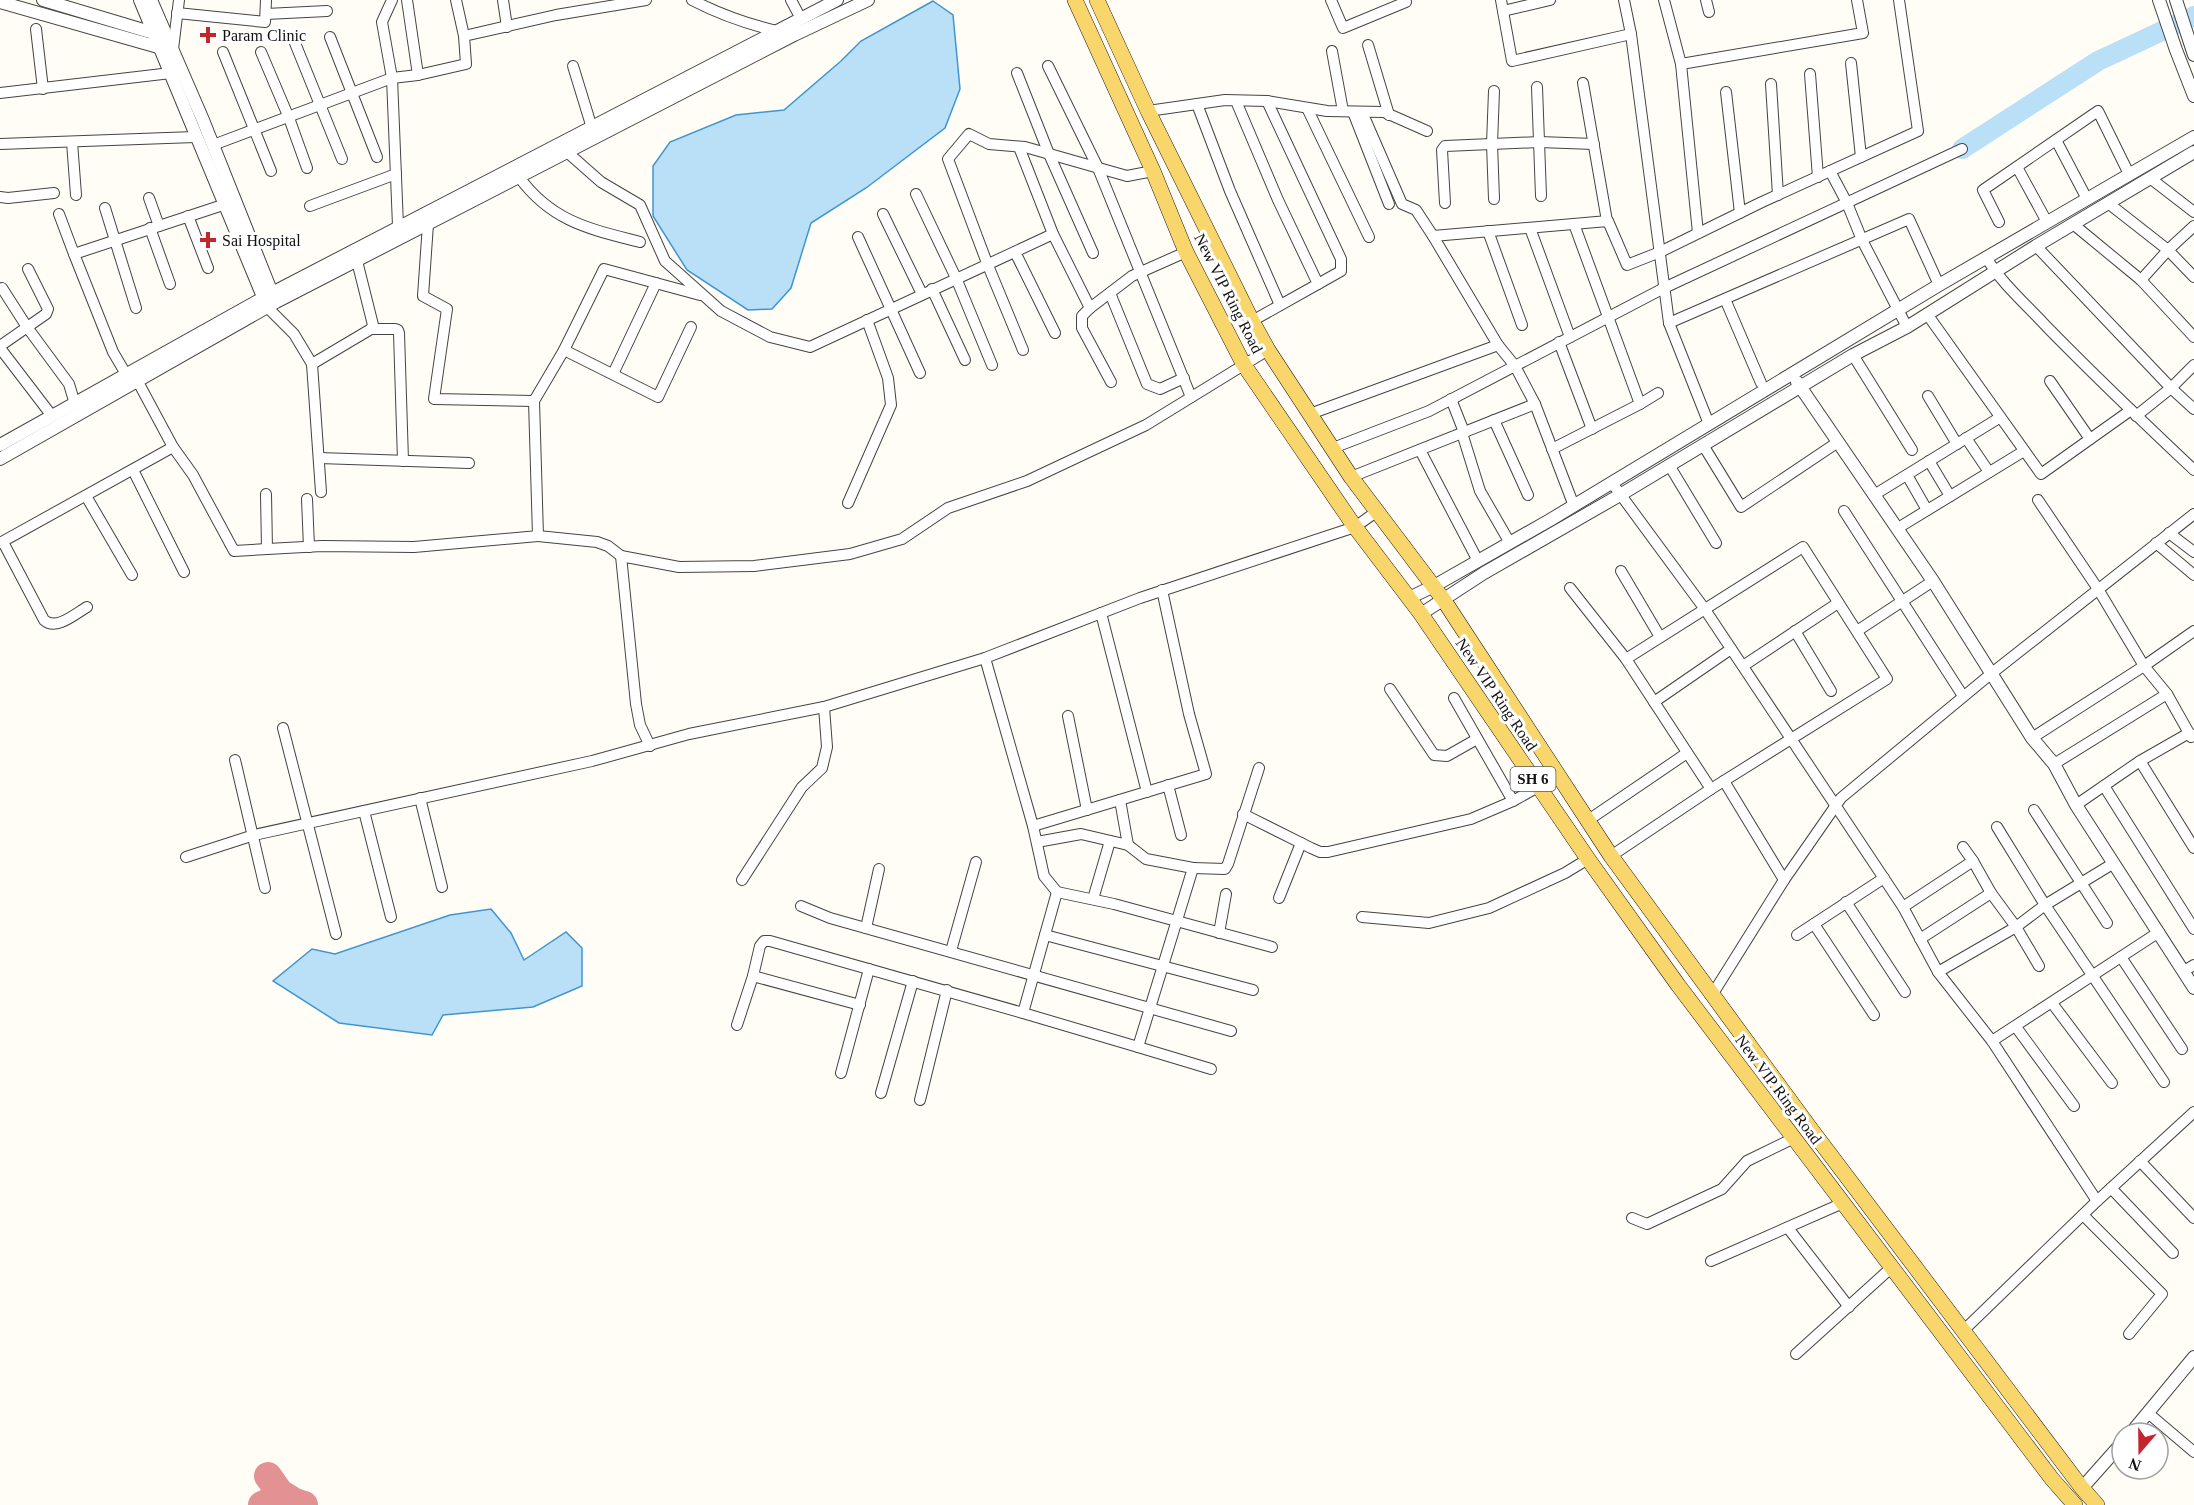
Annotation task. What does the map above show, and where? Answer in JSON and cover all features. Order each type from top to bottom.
[{"type":"main road","name":"New VIP Ring Road","points":[[1075,0],[1153,171],[1186,252],[1244,364],[1355,527],[1421,614],[1588,860],[1678,985],[2052,1479],[2075,1505]]},
{"type":"main road","name":"New VIP Ring Road","points":[[1097,0],[1148,111],[1252,321],[1268,350],[1351,477],[1443,599],[1611,856],[1963,1331],[2097,1505]]},
{"type":"main road","points":[[1959,1356],[1973,1344]]},
{"type":"street","points":[[43,0],[161,36]]},
{"type":"street","points":[[140,0],[161,36]]},
{"type":"street","points":[[151,0],[166,49],[213,145],[229,203]]},
{"type":"street","points":[[179,0],[166,49],[171,74],[195,137],[229,203],[269,300],[312,364],[321,492]]},
{"type":"street","points":[[177,13],[265,22],[266,0]]},
{"type":"street","points":[[392,0],[382,22],[392,78],[398,226]]},
{"type":"street","points":[[407,0],[418,75]]},
{"type":"street","points":[[213,145],[392,78],[418,75],[466,64],[464,36],[456,0]]},
{"type":"street","points":[[503,0],[507,27]]},
{"type":"street","points":[[569,0],[569,13]]},
{"type":"street","points":[[464,36],[569,13],[646,0]]},
{"type":"street","points":[[692,0],[752,26],[794,35]]},
{"type":"street","points":[[791,0],[801,19]]},
{"type":"street","points":[[1,453],[398,226],[565,148],[868,0]]},
{"type":"street","points":[[1331,0],[1343,28],[1406,2],[1405,0]]},
{"type":"street","points":[[1550,0],[1502,5],[1512,61],[1631,34]]},
{"type":"street","points":[[1624,0],[1631,34],[1669,323],[1709,424]]},
{"type":"street","points":[[1664,0],[1681,64],[1698,233]]},
{"type":"street","points":[[1706,0],[1709,12]]},
{"type":"street","points":[[1681,64],[1863,33],[1857,0]]},
{"type":"street","points":[[1583,83],[1607,221],[1627,265],[1660,252],[1918,131],[1899,0]]},
{"type":"street","points":[[2175,0],[2192,52]]},
{"type":"street","points":[[269,300],[357,261],[519,177],[592,128],[778,32],[832,1]]},
{"type":"street","points":[[0,2],[166,49]]},
{"type":"street","points":[[2161,5],[2194,96]]},
{"type":"street","points":[[266,14],[327,10]]},
{"type":"street","points":[[36,29],[43,89]]},
{"type":"street","points":[[330,37],[377,157]]},
{"type":"street","points":[[296,43],[342,159]]},
{"type":"street","points":[[1368,45],[1389,115]]},
{"type":"street","points":[[1332,51],[1389,204]]},
{"type":"street","points":[[223,52],[271,171]]},
{"type":"street","points":[[261,52],[307,168]]},
{"type":"street","points":[[1851,63],[1861,157]]},
{"type":"street","points":[[573,66],[592,128]]},
{"type":"street","points":[[1048,66],[1098,168],[1191,397]]},
{"type":"street","points":[[1017,73],[1049,154],[1093,253]]},
{"type":"street","points":[[0,93],[171,74]]},
{"type":"street","points":[[1810,74],[1818,177]]},
{"type":"street","points":[[1771,84],[1778,195]]},
{"type":"street","points":[[1537,87],[1541,196]]},
{"type":"street","points":[[1494,91],[1492,144],[1494,199]]},
{"type":"street","points":[[1726,92],[1740,213]]},
{"type":"street","points":[[1148,111],[1236,100],[1267,101],[1307,108],[1384,112],[1427,131]]},
{"type":"street","points":[[1236,100],[1278,200],[1318,284]]},
{"type":"street","points":[[1252,321],[1341,270],[1341,259],[1267,101]]},
{"type":"street","points":[[1197,104],[1230,190],[1280,305]]},
{"type":"street","points":[[1307,108],[1369,237]]},
{"type":"street","points":[[1999,222],[1983,190],[2098,111],[2130,174]]},
{"type":"street","points":[[1353,112],[1402,204],[1416,210],[1498,345],[1515,366],[1535,404],[1574,506]]},
{"type":"street","points":[[1023,351],[948,159],[969,134],[989,144],[1019,147],[1127,176],[1153,171]]},
{"type":"street","points":[[0,144],[195,137]]},
{"type":"street","points":[[1409,598],[1574,506],[1986,257],[2194,137]]},
{"type":"street","points":[[2056,140],[2086,198]]},
{"type":"street","points":[[72,142],[76,195]]},
{"type":"street","points":[[1445,203],[1442,150],[1445,146],[1539,142],[1594,144]]},
{"type":"street","points":[[1019,147],[1053,234],[1090,308]]},
{"type":"street","points":[[565,148],[601,182],[640,204],[665,261],[721,311],[770,337],[810,347],[1053,234]]},
{"type":"street","points":[[1333,448],[1429,411],[1664,288],[1962,149]]},
{"type":"street","points":[[1421,614],[1853,355],[1907,327],[1994,271],[2194,152]]},
{"type":"street","points":[[2017,167],[2047,222]]},
{"type":"street","points":[[1830,171],[1862,240],[1907,327]]},
{"type":"street","points":[[310,206],[396,174]]},
{"type":"street","points":[[519,177],[532,195],[567,219],[592,230],[640,242]]},
{"type":"street","points":[[2150,178],[2194,212]]},
{"type":"street","points":[[0,197],[54,193]]},
{"type":"street","points":[[916,194],[956,278],[992,365]]},
{"type":"street","points":[[149,198],[170,284]]},
{"type":"street","points":[[74,254],[229,203]]},
{"type":"street","points":[[2108,203],[2168,250],[2194,277]]},
{"type":"street","points":[[105,208],[136,308]]},
{"type":"street","points":[[59,214],[113,352],[193,475],[234,551],[309,547],[414,547],[538,536],[597,542],[608,546],[621,556],[679,567],[754,566],[850,554],[902,539],[948,508],[1027,481],[1146,425],[1268,350]]},
{"type":"street","points":[[883,214],[965,360]]},
{"type":"street","points":[[188,216],[207,268]]},
{"type":"street","points":[[1669,323],[1910,219],[1939,285]]},
{"type":"street","points":[[1433,236],[1607,221]]},
{"type":"street","points":[[428,224],[423,296],[447,309],[434,399],[534,401]]},
{"type":"street","points":[[1574,224],[1640,404]]},
{"type":"street","points":[[2073,224],[2141,280],[2194,337]]},
{"type":"street","points":[[2141,280],[2194,226]]},
{"type":"street","points":[[1530,228],[1592,429]]},
{"type":"street","points":[[1488,231],[1522,325]]},
{"type":"street","points":[[858,237],[920,373]]},
{"type":"street","points":[[2036,246],[2170,388],[2194,409]]},
{"type":"street","points":[[1015,252],[1055,333]]},
{"type":"street","points":[[1111,382],[1082,328],[1082,316],[1132,276],[1186,252]]},
{"type":"street","points":[[1986,257],[1994,271],[2134,413],[2194,470]]},
{"type":"street","points":[[357,261],[374,322],[371,329]]},
{"type":"street","points":[[28,269],[48,309],[46,314],[0,347],[52,416]]},
{"type":"street","points":[[538,536],[534,401],[564,350],[604,269],[704,296]]},
{"type":"street","points":[[613,374],[656,283]]},
{"type":"street","points":[[2,288],[27,327],[69,384],[75,404]]},
{"type":"street","points":[[1110,293],[1147,384],[1160,389],[1184,378]]},
{"type":"street","points":[[1725,299],[1761,383]]},
{"type":"street","points":[[1928,314],[1999,418],[2041,474],[2090,439],[2170,388],[2194,365]]},
{"type":"street","points":[[848,503],[891,405],[888,378],[867,320]]},
{"type":"street","points":[[564,350],[658,396],[691,327]]},
{"type":"street","points":[[312,364],[371,329],[398,330],[403,461]]},
{"type":"street","points":[[1310,414],[1498,345]]},
{"type":"street","points":[[1853,355],[1912,450]]},
{"type":"street","points":[[1792,374],[1933,581],[2032,738],[2054,764],[2076,805],[2158,932],[2189,968],[2194,988]]},
{"type":"street","points":[[1,453],[52,416],[131,379]]},
{"type":"street","points":[[2050,381],[2090,439]]},
{"type":"street","points":[[1552,449],[1658,393]]},
{"type":"street","points":[[1928,396],[1961,441],[1989,472]]},
{"type":"street","points":[[1451,399],[1480,491],[1510,543]]},
{"type":"street","points":[[1351,477],[1535,404]]},
{"type":"street","points":[[1874,495],[1999,418]]},
{"type":"street","points":[[1494,420],[1528,495]]},
{"type":"street","points":[[1703,445],[1742,507],[1838,442]]},
{"type":"street","points":[[87,607],[55,625],[48,624],[2,542],[173,447]]},
{"type":"street","points":[[1420,450],[1478,561]]},
{"type":"street","points":[[1898,528],[2024,451]]},
{"type":"street","points":[[319,458],[469,464]]},
{"type":"street","points":[[1929,461],[1950,496]]},
{"type":"street","points":[[1669,465],[1716,543]]},
{"type":"street","points":[[133,470],[184,572]]},
{"type":"street","points":[[1907,474],[1927,510]]},
{"type":"street","points":[[1611,483],[1704,608],[1903,907],[1938,972],[1992,1041],[2097,1200]]},
{"type":"street","points":[[266,494],[267,549]]},
{"type":"street","points":[[86,496],[132,575]]},
{"type":"street","points":[[307,499],[309,547]]},
{"type":"street","points":[[2038,500],[2098,590],[2144,666],[2167,694],[2192,737],[2140,761],[2076,805]]},
{"type":"street","points":[[1844,510],[1963,696]]},
{"type":"street","points":[[186,857],[254,835],[592,761],[689,734],[824,707],[985,658],[1161,591],[1355,527],[1376,512]]},
{"type":"street","points":[[1712,994],[1784,880],[1840,798],[1963,696],[2194,514]]},
{"type":"street","points":[[2169,533],[2194,552]]},
{"type":"street","points":[[2156,543],[2194,575]]},
{"type":"street","points":[[1611,856],[1711,789],[1887,679],[1803,547],[1626,659]]},
{"type":"street","points":[[621,556],[639,725],[650,746]]},
{"type":"street","points":[[1621,571],[1660,637]]},
{"type":"street","points":[[1857,631],[1933,581]]},
{"type":"street","points":[[1570,588],[1626,659],[1711,789]]},
{"type":"street","points":[[1033,826],[1206,774],[1189,714],[1161,591]]},
{"type":"street","points":[[1743,666],[1838,603]]},
{"type":"street","points":[[1101,613],[1147,792]]},
{"type":"street","points":[[2032,738],[2194,631]]},
{"type":"street","points":[[1795,632],[1831,691]]},
{"type":"street","points":[[1654,702],[1731,649]]},
{"type":"street","points":[[985,658],[1033,826],[1044,876],[1058,892],[1272,947]]},
{"type":"street","points":[[1390,689],[1434,755],[1447,756],[1477,739]]},
{"type":"street","points":[[2054,764],[2167,694]]},
{"type":"street","points":[[1454,698],[1513,801]]},
{"type":"street","points":[[742,880],[802,787],[822,768],[827,747],[824,707]]},
{"type":"street","points":[[1068,716],[1087,810]]},
{"type":"street","points":[[283,728],[336,934]]},
{"type":"street","points":[[1587,821],[1687,753]]},
{"type":"street","points":[[236,760],[265,888]]},
{"type":"street","points":[[2140,761],[2194,848]]},
{"type":"street","points":[[1037,842],[1081,834],[1128,845],[1146,859],[1193,868],[1225,869],[1259,768]]},
{"type":"street","points":[[1724,781],[1784,880]]},
{"type":"street","points":[[1168,785],[1181,836]]},
{"type":"street","points":[[2104,786],[2194,929]]},
{"type":"street","points":[[1243,814],[1320,852],[1328,852],[1458,823],[1513,801],[1538,787]]},
{"type":"street","points":[[420,798],[442,887]]},
{"type":"street","points":[[1120,800],[1128,845]]},
{"type":"street","points":[[2034,810],[2107,923]]},
{"type":"street","points":[[364,811],[391,917]]},
{"type":"street","points":[[1997,827],[2045,905],[2164,1082]]},
{"type":"street","points":[[1093,900],[1110,841]]},
{"type":"street","points":[[1279,898],[1301,843]]},
{"type":"street","points":[[1963,847],[2039,966]]},
{"type":"street","points":[[1362,917],[1428,923],[1489,908],[1588,860]]},
{"type":"street","points":[[1903,907],[1973,861]]},
{"type":"street","points":[[951,951],[976,862]]},
{"type":"street","points":[[1938,972],[2016,927],[2045,905],[2114,863]]},
{"type":"street","points":[[1138,1047],[1193,868]]},
{"type":"street","points":[[866,928],[879,869]]},
{"type":"street","points":[[1797,935],[1884,878]]},
{"type":"street","points":[[1023,1013],[1058,892]]},
{"type":"street","points":[[1920,939],[1991,892]]},
{"type":"street","points":[[1219,933],[1226,894]]},
{"type":"street","points":[[1846,903],[1905,992]]},
{"type":"street","points":[[801,906],[830,918],[1231,1031]]},
{"type":"street","points":[[1814,924],[1874,1015]]},
{"type":"street","points":[[1992,1041],[2158,932]]},
{"type":"street","points":[[1045,935],[1253,990]]},
{"type":"street","points":[[737,1025],[760,946],[764,941],[770,941],[947,990],[1211,1070]]},
{"type":"street","points":[[2121,957],[2182,1049]]},
{"type":"street","points":[[841,1073],[870,969]]},
{"type":"street","points":[[753,976],[860,1005]]},
{"type":"street","points":[[880,1093],[913,981]]},
{"type":"street","points":[[920,1100],[947,990]]},
{"type":"street","points":[[2052,1003],[2112,1083]]},
{"type":"street","points":[[2016,1026],[2074,1106]]},
{"type":"street","points":[[1963,1331],[2097,1200],[2194,1112]]},
{"type":"street","points":[[1632,1218],[1647,1224],[1722,1189],[1747,1161],[1794,1138]]},
{"type":"street","points":[[2140,1161],[2194,1218]]},
{"type":"street","points":[[2111,1188],[2173,1253]]},
{"type":"street","points":[[1711,1262],[1843,1203]]},
{"type":"street","points":[[2083,1215],[2162,1294],[2129,1334]]},
{"type":"street","points":[[1788,1228],[1849,1307]]},
{"type":"street","points":[[1796,1354],[1892,1267]]},
{"type":"street","points":[[2141,1421],[2194,1357]]},
{"type":"street","points":[[2148,1413],[2194,1452]]},
{"type":"street","points":[[2082,1488],[2110,1456]]},
{"type":"water","points":[[933,1],[953,15],[960,89],[945,128],[866,188],[811,223],[791,288],[772,309],[748,310],[687,270],[653,216],[653,166],[670,142],[736,115],[784,110],[861,41]]},
{"type":"water","points":[[491,909],[511,933],[524,960],[566,932],[582,948],[582,986],[533,1007],[443,1015],[432,1035],[339,1023],[273,981],[312,949],[335,954],[450,915]]},
{"type":"waterway","points":[[1962,149],[2098,61],[2194,16]]},
{"type":"taxiway","points":[[268,1476],[280,1493],[293,1501]]},
{"type":"taxiway","points":[[262,1505],[283,1500],[304,1505]]},
{"type":"place","name":"Param Clinic","points":[[208,35]]},
{"type":"place","name":"Sai Hospital","points":[[208,240]]}]
